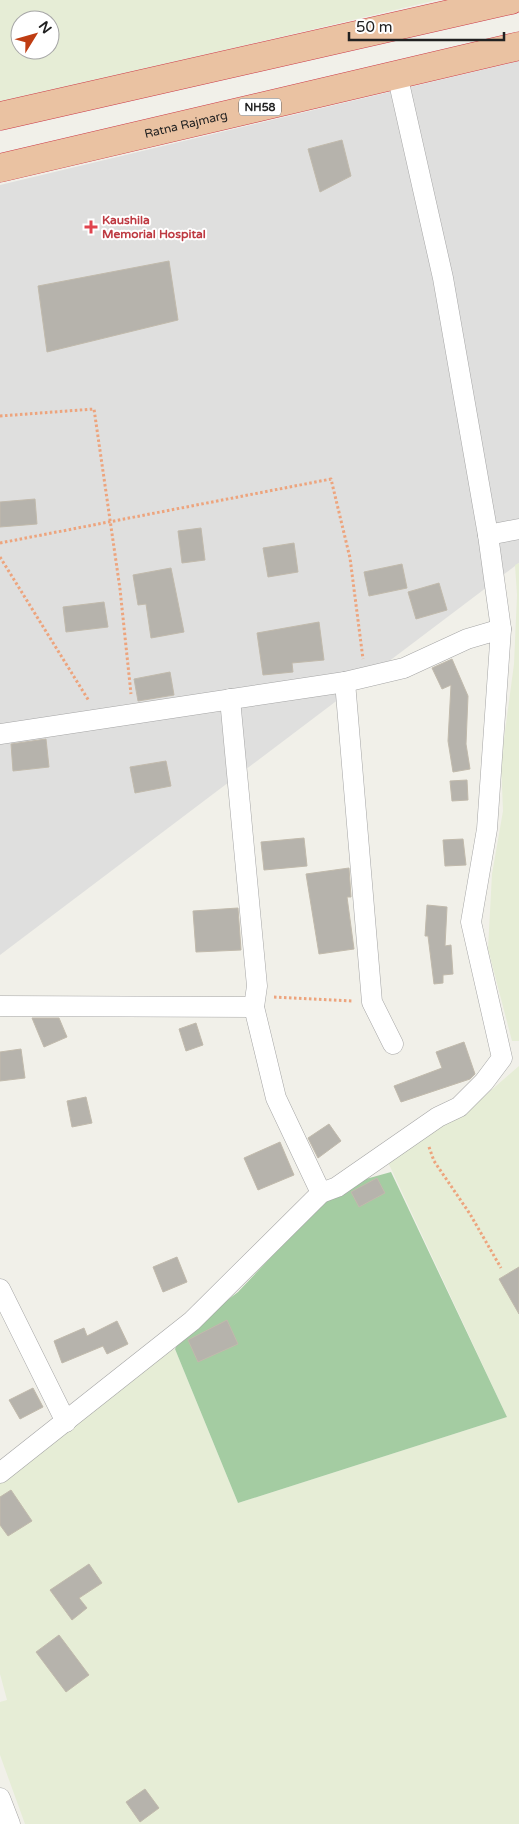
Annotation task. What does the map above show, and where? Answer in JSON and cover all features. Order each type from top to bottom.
[{"type":"highway","points":[[0,116],[511,0]]},
{"type":"highway","name":"Ratna Rajmarg","points":[[0,168],[519,46]]},
{"type":"street","points":[[0,1473],[192,1321],[320,1193],[337,1187],[438,1117],[459,1107],[511,1057],[472,922],[487,829],[501,629],[488,535],[443,278],[397,74]]},
{"type":"street","points":[[488,535],[519,529]]},
{"type":"street","points":[[0,734],[345,682],[404,668],[467,639],[501,629]]},
{"type":"street","points":[[345,682],[372,1002],[393,1044]]},
{"type":"street","points":[[230,699],[258,986],[255,1002],[276,1098],[320,1193]]},
{"type":"street","points":[[0,1006],[255,1002]]},
{"type":"street","points":[[0,1289],[66,1422]]},
{"type":"street","points":[[0,1798],[10,1824]]},
{"type":"path","points":[[0,416],[94,409],[110,522],[133,714]]},
{"type":"path","points":[[0,543],[331,479],[350,558],[365,677]]},
{"type":"path","points":[[0,557],[100,719]]},
{"type":"path","points":[[255,1002],[372,1002]]},
{"type":"path","points":[[422,1128],[434,1161],[470,1214],[501,1268]]},
{"type":"shaded area","points":[[519,61],[519,563],[0,955],[0,185]]},
{"type":"green space","points":[[0,0],[437,0],[0,103]]},
{"type":"green space","points":[[519,563],[519,1041],[512,1041],[488,949],[492,874],[503,811],[501,761],[514,664],[517,595],[515,565]]},
{"type":"green space","points":[[519,1066],[519,1824],[25,1824],[0,1755],[0,1702],[7,1700],[0,1674],[0,1478],[162,1354],[175,1349],[238,1503],[507,1417],[386,1158],[480,1100]]},
{"type":"green space","points":[[391,1172],[507,1417],[238,1503],[175,1349],[183,1334],[238,1292],[337,1187]]},
{"type":"building","points":[[342,140],[351,176],[320,192],[308,149]]},
{"type":"building","points":[[169,261],[178,320],[47,352],[38,286]]},
{"type":"building","points":[[35,499],[37,524],[0,527],[0,502]]},
{"type":"building","points":[[201,528],[205,560],[182,563],[178,531]]},
{"type":"building","points":[[294,543],[298,572],[268,577],[263,548]]},
{"type":"building","points":[[402,564],[407,588],[369,596],[364,572]]},
{"type":"building","points":[[171,568],[184,632],[151,638],[146,604],[138,605],[133,575]]},
{"type":"building","points":[[439,583],[447,610],[416,619],[408,592]]},
{"type":"building","points":[[104,602],[108,627],[66,632],[63,607]]},
{"type":"building","points":[[319,622],[324,660],[292,663],[293,672],[263,675],[257,633]]},
{"type":"building","points":[[452,659],[468,696],[466,744],[470,769],[453,772],[448,741],[451,685],[442,689],[432,668]]},
{"type":"building","points":[[170,672],[174,695],[138,701],[134,679]]},
{"type":"building","points":[[46,739],[49,767],[13,771],[11,744]]},
{"type":"building","points":[[166,761],[171,786],[135,793],[130,767]]},
{"type":"building","points":[[467,780],[468,800],[452,801],[450,781]]},
{"type":"building","points":[[304,838],[307,866],[264,870],[261,842]]},
{"type":"building","points":[[463,839],[466,865],[445,866],[443,840]]},
{"type":"building","points":[[349,868],[351,897],[347,897],[354,949],[319,954],[306,874]]},
{"type":"building","points":[[427,905],[447,907],[445,946],[451,945],[453,974],[443,975],[443,983],[434,984],[428,936],[425,936]]},
{"type":"building","points":[[238,908],[241,950],[196,952],[193,911]]},
{"type":"building","points":[[32,1018],[59,1018],[67,1037],[44,1047]]},
{"type":"building","points":[[196,1023],[203,1045],[186,1051],[179,1029]]},
{"type":"building","points":[[464,1042],[475,1074],[470,1079],[401,1102],[394,1086],[442,1068],[436,1052]]},
{"type":"building","points":[[21,1049],[25,1078],[0,1081],[0,1052]]},
{"type":"building","points":[[86,1097],[92,1123],[72,1127],[67,1101]]},
{"type":"building","points":[[329,1124],[341,1141],[318,1158],[308,1138]]},
{"type":"building","points":[[280,1142],[294,1175],[258,1190],[244,1158]]},
{"type":"building","points":[[377,1178],[385,1193],[359,1207],[351,1192]]},
{"type":"building","points":[[177,1257],[187,1282],[163,1292],[153,1267]]},
{"type":"building","points":[[519,1267],[519,1314],[499,1279]]},
{"type":"building","points":[[227,1320],[238,1344],[198,1362],[188,1340]]},
{"type":"building","points":[[117,1321],[128,1344],[107,1354],[103,1346],[62,1363],[54,1341],[84,1328],[87,1336]]},
{"type":"building","points":[[33,1388],[43,1407],[20,1419],[9,1400]]},
{"type":"building","points":[[11,1490],[32,1521],[8,1536],[0,1525],[0,1497]]},
{"type":"building","points":[[89,1564],[102,1583],[79,1598],[87,1608],[72,1620],[50,1590]]},
{"type":"building","points":[[59,1635],[89,1675],[66,1692],[36,1652]]},
{"type":"building","points":[[145,1789],[159,1808],[140,1822],[126,1802]]},
{"type":"place","name":"Kaushila Memorial Hospital","points":[[91,227]]}]
